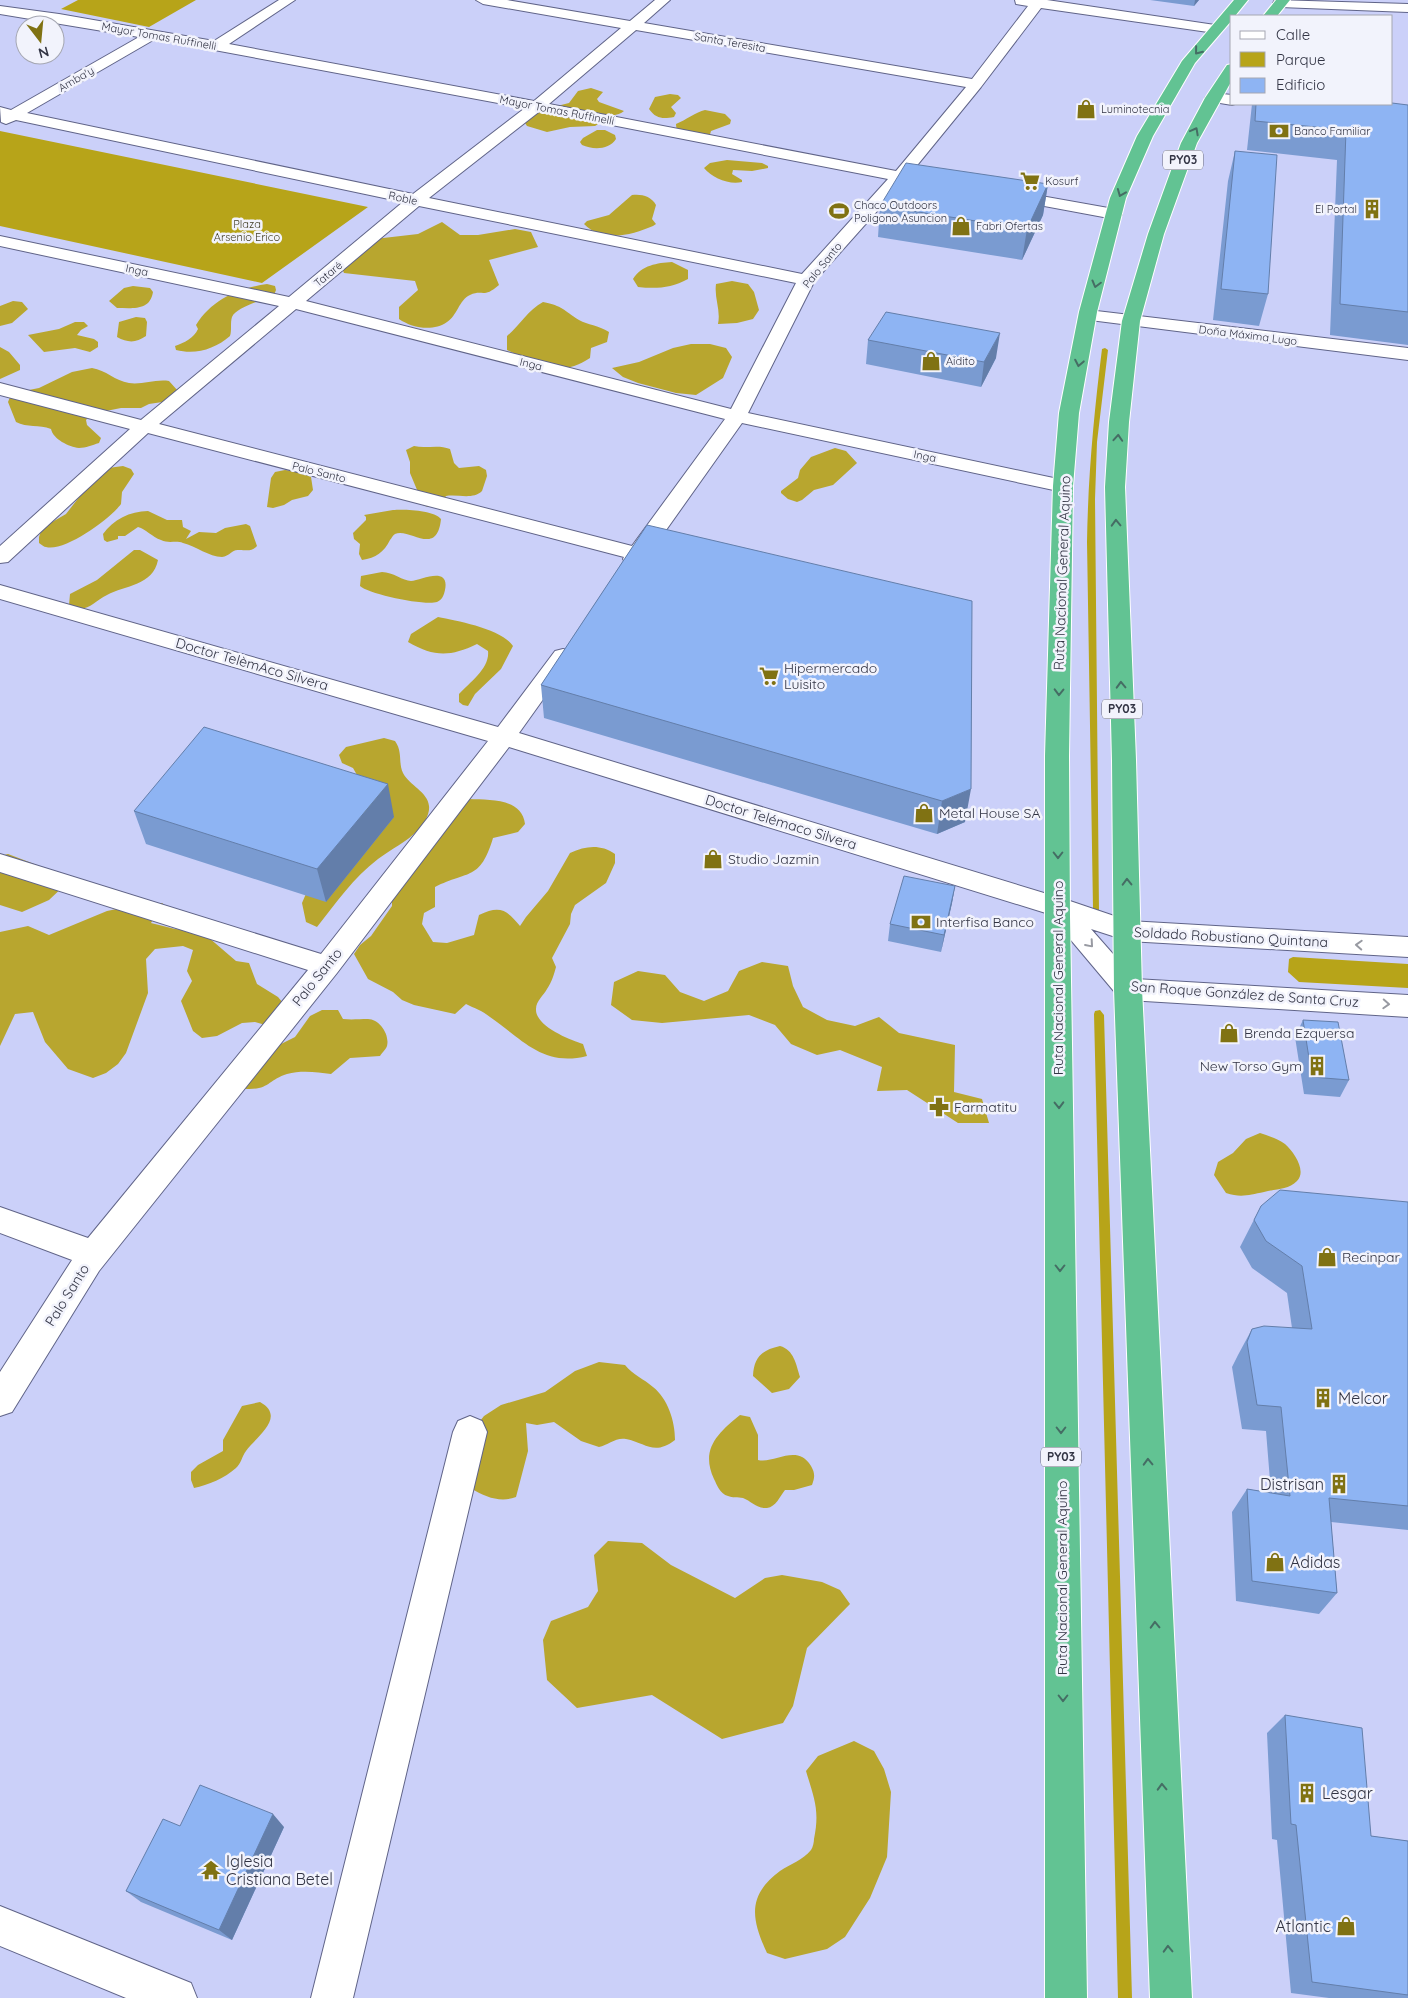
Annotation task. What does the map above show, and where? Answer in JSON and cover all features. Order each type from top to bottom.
[{"type":"highway","name":"Ruta Nacional General Aquino","points":[[1066,1998],[1057,756],[1063,486],[1070,414],[1088,315],[1118,198],[1145,136],[1189,61],[1241,0]]},
{"type":"highway","points":[[1271,15],[1282,1]]},
{"type":"highway","name":"PY03","points":[[1170,1998],[1128,989],[1128,931],[1115,487],[1119,422],[1131,321],[1156,234],[1189,143],[1230,71]]},
{"type":"street","points":[[216,46],[288,0]]},
{"type":"street","name":"Santa Teresita","points":[[483,0],[976,84]]},
{"type":"street","name":"Tataré","points":[[0,557],[144,427],[416,200],[537,106],[663,0]]},
{"type":"street","points":[[1017,0],[1215,29]]},
{"type":"street","points":[[1282,1],[1408,8]]},
{"type":"street","name":"Palo Santo","points":[[620,578],[737,416],[806,280],[899,177],[976,84],[1039,2]]},
{"type":"street","name":"Mayor Tomas Ruffinelli","points":[[0,10],[59,18],[216,46],[928,182]]},
{"type":"street","name":"Amba'y","points":[[5,116],[152,35]]},
{"type":"street","points":[[1213,98],[1230,100]]},
{"type":"street","name":"Roble","points":[[5,116],[806,280]]},
{"type":"street","points":[[987,192],[1114,214]]},
{"type":"street","name":"Inga","points":[[0,241],[292,303],[737,416],[1063,486]]},
{"type":"street","name":"Doña Máxima Lugo","points":[[1088,315],[1408,354]]},
{"type":"street","name":"Palo Santo","points":[[0,389],[637,554]]},
{"type":"street","name":"Doctor TelèmAco Silvera","points":[[0,592],[504,736]]},
{"type":"street","name":"Palo Santo","points":[[0,1401],[93,1254],[327,966],[504,736],[574,641]]},
{"type":"street","name":"Doctor Telémaco Silvera","points":[[504,736],[1058,908]]},
{"type":"street","points":[[2,866],[327,966]]},
{"type":"street","name":"Soldado Robustiano Quintana","points":[[1058,908],[1128,931],[1408,947]]},
{"type":"street","name":"San Roque González de Santa Cruz","points":[[1058,908],[1128,989],[1408,1006]]},
{"type":"street","points":[[0,1220],[93,1254]]},
{"type":"street","points":[[332,1998],[470,1432]]},
{"type":"street","points":[[0,1926],[176,1998]]},
{"type":"green space","points":[[78,0],[196,0],[149,27],[61,9]]},
{"type":"green space","name":"Plaza Arsenio Erico","points":[[0,131],[368,207],[262,283],[0,226]]},
{"type":"green space","points":[[1102,349],[1108,350],[1097,442],[1095,499],[1099,912],[1094,911],[1093,908],[1087,542],[1094,421]]},
{"type":"green space","points":[[1293,957],[1408,964],[1408,988],[1299,982],[1288,972],[1289,959]]},
{"type":"green space","points":[[1100,1010],[1104,1015],[1132,1998],[1118,1998],[1094,1014],[1095,1011]]},
{"type":"shaded area","points":[[591,88],[603,92],[597,99],[599,102],[624,111],[604,117],[595,126],[570,127],[547,132],[527,126],[525,123],[529,113],[569,103],[578,91]]},
{"type":"shaded area","points":[[670,94],[678,95],[681,98],[671,107],[676,113],[674,117],[663,118],[654,115],[649,109],[655,97]]},
{"type":"shaded area","points":[[705,110],[725,114],[731,120],[730,124],[711,131],[709,138],[688,140],[683,138],[677,131],[676,124]]},
{"type":"shaded area","points":[[597,130],[605,130],[615,135],[616,139],[613,143],[600,148],[582,145],[580,142],[583,138]]},
{"type":"shaded area","points":[[727,160],[762,163],[768,166],[768,168],[752,171],[733,170],[732,174],[742,180],[742,182],[737,183],[721,180],[711,175],[704,168],[710,163]]},
{"type":"shaded area","points":[[632,195],[646,196],[654,202],[656,205],[652,219],[656,224],[636,232],[618,236],[600,234],[584,224],[587,221],[609,215]]},
{"type":"shaded area","points":[[442,222],[460,235],[478,235],[515,229],[531,232],[538,247],[489,260],[499,285],[490,292],[474,293],[466,297],[447,322],[429,328],[416,327],[399,319],[399,307],[418,290],[415,281],[344,273],[340,264],[366,240],[418,234]]},
{"type":"shaded area","points":[[672,262],[688,270],[688,279],[670,286],[651,288],[638,287],[633,279],[645,268],[655,264]]},
{"type":"shaded area","points":[[732,281],[748,284],[754,292],[759,310],[753,319],[737,323],[718,324],[716,284]]},
{"type":"shaded area","points":[[267,284],[275,286],[274,295],[244,307],[235,313],[231,319],[230,336],[224,341],[205,350],[191,352],[176,350],[175,346],[185,342],[194,335],[198,329],[196,325],[202,316],[218,302],[246,288]]},
{"type":"shaded area","points":[[133,286],[150,288],[153,292],[148,303],[135,308],[117,308],[109,301],[124,288]]},
{"type":"shaded area","points":[[13,301],[22,302],[28,309],[12,323],[0,326],[0,306]]},
{"type":"shaded area","points":[[543,302],[559,307],[579,320],[609,332],[607,342],[591,348],[590,358],[568,368],[548,367],[507,350],[507,336],[533,309]]},
{"type":"shaded area","points":[[136,317],[145,318],[147,322],[146,336],[132,341],[117,337],[119,322]]},
{"type":"shaded area","points":[[75,322],[84,322],[88,326],[77,335],[94,339],[98,342],[98,347],[90,352],[75,348],[44,352],[28,335],[59,329]]},
{"type":"shaded area","points":[[691,344],[710,344],[726,348],[732,357],[723,378],[696,395],[676,393],[638,383],[623,377],[612,368],[639,362],[673,348]]},
{"type":"shaded area","points":[[0,347],[9,352],[20,365],[20,370],[0,379]]},
{"type":"shaded area","points":[[92,368],[129,383],[169,381],[178,391],[169,401],[149,404],[141,408],[121,408],[91,414],[86,420],[87,425],[101,438],[99,443],[84,448],[62,442],[52,433],[51,429],[16,422],[8,402],[10,397],[19,392],[39,388],[72,372]]},
{"type":"shaded area","points":[[414,446],[450,449],[454,463],[459,468],[479,466],[486,470],[487,476],[482,491],[470,496],[446,496],[438,507],[428,507],[414,502],[420,497],[410,473],[410,462],[406,450]]},
{"type":"shaded area","points":[[835,448],[846,451],[857,463],[833,485],[814,490],[797,502],[788,499],[781,493],[798,478],[800,470],[811,457]]},
{"type":"shaded area","points":[[123,466],[131,469],[134,474],[122,492],[121,504],[107,518],[75,540],[54,547],[46,547],[39,543],[41,531],[47,525],[66,514],[101,469]]},
{"type":"shaded area","points":[[285,470],[304,473],[311,477],[313,490],[308,496],[292,500],[284,505],[273,508],[267,507],[271,478],[275,472]]},
{"type":"shaded area","points":[[393,510],[418,511],[437,516],[441,519],[438,531],[434,537],[428,539],[408,534],[395,534],[379,554],[362,560],[359,554],[360,544],[354,539],[353,533],[366,520],[364,515]]},
{"type":"shaded area","points":[[141,511],[148,511],[167,520],[182,520],[183,527],[191,531],[186,539],[199,532],[216,533],[225,528],[246,524],[250,526],[257,546],[251,550],[237,550],[225,556],[217,557],[180,542],[158,539],[138,527],[125,536],[118,536],[118,539],[107,542],[104,540],[103,534],[122,517]]},
{"type":"shaded area","points":[[134,550],[140,550],[158,560],[155,569],[150,575],[137,584],[107,595],[85,608],[80,609],[69,605],[70,594],[97,580]]},
{"type":"shaded area","points":[[382,572],[411,581],[439,576],[445,582],[444,594],[437,602],[409,601],[385,596],[360,586],[361,576]]},
{"type":"shaded area","points":[[438,617],[490,630],[513,646],[501,669],[475,694],[468,706],[459,702],[459,694],[483,669],[488,657],[488,651],[477,644],[458,651],[442,654],[417,647],[408,642],[411,634]]},
{"type":"shaded area","points":[[384,738],[395,741],[400,753],[403,773],[428,801],[428,816],[414,834],[378,859],[361,874],[317,927],[306,922],[302,903],[357,775],[353,768],[342,763],[339,755],[346,747]]},
{"type":"shaded area","points":[[458,800],[495,800],[512,805],[523,816],[525,824],[518,832],[493,838],[488,852],[478,868],[435,887],[435,907],[424,913],[422,924],[433,942],[447,943],[474,935],[479,915],[492,910],[507,913],[520,926],[548,891],[570,853],[598,847],[615,854],[615,863],[606,883],[575,905],[571,914],[570,924],[552,958],[556,967],[553,978],[536,1006],[537,1015],[541,1021],[554,1031],[583,1044],[587,1056],[558,1058],[546,1055],[534,1049],[484,1013],[466,1004],[455,1014],[414,1005],[402,1000],[393,992],[368,979],[354,954],[360,945],[371,936],[392,906],[392,887]]},
{"type":"shaded area","points":[[8,854],[50,870],[67,883],[49,900],[22,912],[0,905],[0,856]]},
{"type":"shaded area","points":[[163,903],[151,923],[175,929],[201,931],[236,961],[249,963],[257,984],[278,997],[292,1014],[269,1026],[255,1022],[242,1023],[217,1036],[202,1038],[193,1031],[181,1001],[192,981],[187,971],[193,950],[183,946],[155,949],[146,959],[148,993],[126,1053],[118,1064],[106,1073],[93,1078],[68,1069],[45,1042],[33,1012],[15,1014],[0,1046],[0,932],[28,926],[49,935],[107,911],[136,905]]},
{"type":"shaded area","points":[[762,962],[788,966],[793,986],[803,1007],[827,1020],[855,1026],[879,1017],[899,1033],[955,1045],[954,1092],[982,1099],[989,1123],[958,1123],[907,1090],[877,1091],[882,1067],[840,1050],[817,1055],[791,1044],[775,1025],[749,1015],[662,1023],[632,1020],[611,1005],[614,982],[638,971],[665,975],[680,992],[704,1001],[728,991],[739,971]]},
{"type":"shaded area","points":[[322,1010],[338,1010],[343,1019],[368,1019],[380,1024],[387,1037],[386,1048],[380,1056],[350,1058],[331,1074],[292,1073],[281,1076],[259,1088],[246,1089],[245,1078],[266,1047],[281,1044],[295,1037],[310,1016]]},
{"type":"shaded area","points":[[1260,1133],[1270,1136],[1289,1147],[1300,1167],[1300,1177],[1290,1186],[1281,1189],[1245,1195],[1226,1193],[1214,1175],[1218,1162],[1233,1153],[1246,1139]]},
{"type":"shaded area","points":[[780,1346],[791,1354],[800,1377],[789,1389],[772,1393],[753,1376],[754,1369],[760,1355]]},
{"type":"shaded area","points":[[599,1362],[625,1365],[631,1372],[650,1384],[658,1392],[670,1411],[674,1425],[675,1440],[668,1445],[656,1448],[626,1439],[615,1440],[599,1447],[581,1441],[554,1422],[537,1425],[526,1423],[528,1451],[516,1497],[510,1499],[493,1498],[472,1489],[473,1430],[484,1416],[501,1405],[545,1392],[575,1371]]},
{"type":"shaded area","points":[[260,1402],[268,1408],[271,1414],[270,1420],[267,1427],[246,1451],[238,1466],[222,1478],[194,1488],[191,1472],[198,1465],[223,1451],[223,1440],[242,1406]]},
{"type":"shaded area","points":[[740,1415],[750,1417],[758,1435],[758,1460],[793,1455],[799,1456],[805,1459],[812,1468],[814,1480],[812,1485],[794,1490],[785,1490],[775,1503],[767,1508],[757,1506],[743,1498],[725,1495],[716,1484],[710,1468],[710,1450],[718,1435]]},
{"type":"shaded area","points":[[608,1541],[642,1543],[671,1565],[735,1598],[765,1578],[782,1575],[822,1582],[840,1590],[850,1604],[807,1648],[793,1706],[783,1723],[722,1739],[652,1695],[577,1708],[547,1680],[543,1640],[551,1621],[588,1607],[598,1591],[594,1555]]},
{"type":"shaded area","points":[[854,1741],[874,1751],[884,1769],[891,1792],[887,1857],[870,1898],[845,1937],[827,1949],[785,1959],[767,1953],[758,1930],[755,1909],[757,1899],[769,1880],[804,1857],[811,1850],[814,1843],[816,1812],[814,1797],[806,1771],[818,1756]]},
{"type":"building","name":"El Portal","points":[[1393,103],[1408,105],[1408,312],[1340,304],[1346,130],[1255,121],[1256,105],[1393,105]]},
{"type":"building","points":[[1235,151],[1277,155],[1268,294],[1221,289]]},
{"type":"building","points":[[906,163],[1048,184],[1027,229],[880,206]]},
{"type":"building","points":[[886,312],[1000,333],[984,362],[868,340]]},
{"type":"building","name":"Hipermercado Luisito","points":[[647,525],[972,601],[971,789],[942,801],[541,685]]},
{"type":"building","points":[[204,727],[388,784],[317,869],[134,811]]},
{"type":"building","name":"Interfisa Banco","points":[[904,876],[955,886],[944,935],[890,924]]},
{"type":"building","points":[[1303,1020],[1338,1022],[1349,1080],[1312,1077]]},
{"type":"building","points":[[1280,1190],[1408,1202],[1408,1506],[1329,1498],[1337,1593],[1252,1581],[1247,1489],[1290,1496],[1281,1407],[1257,1405],[1247,1342],[1252,1329],[1264,1326],[1312,1329],[1302,1266],[1266,1241],[1254,1220],[1261,1206]]},
{"type":"building","points":[[1285,1715],[1362,1728],[1371,1836],[1408,1841],[1408,1995],[1312,1982],[1296,1825],[1291,1824]]},
{"type":"building","name":"Iglesia Cristiana Betel","points":[[200,1785],[273,1814],[219,1930],[126,1891],[163,1819],[180,1826]]},
{"type":"place","name":"Luminotecnia","points":[[1086,109]]},
{"type":"place","name":"Banco Familiar","points":[[1279,131]]},
{"type":"place","name":"Kosurf","points":[[1030,181]]},
{"type":"place","name":"El Portal","points":[[1372,209]]},
{"type":"place","name":"Chaco Outdoors Poligono Asuncion","points":[[839,211]]},
{"type":"place","name":"Fabri Ofertas","points":[[961,226]]},
{"type":"place","name":"Aidito","points":[[931,361]]},
{"type":"place","name":"Hipermercado Luisito","points":[[769,676]]},
{"type":"place","name":"Metal House SA","points":[[924,813]]},
{"type":"place","name":"Studio Jazmin","points":[[713,859]]},
{"type":"place","name":"Interfisa Banco","points":[[921,922]]},
{"type":"place","name":"Brenda Ezquersa","points":[[1229,1033]]},
{"type":"place","name":"New Torso Gym","points":[[1317,1066]]},
{"type":"place","name":"Farmatitu","points":[[939,1107]]},
{"type":"place","name":"Recinpar","points":[[1327,1257]]},
{"type":"place","name":"Melcor","points":[[1323,1398]]},
{"type":"place","name":"Distrisan","points":[[1339,1484]]},
{"type":"place","name":"Adidas","points":[[1275,1562]]},
{"type":"place","name":"Lesgar","points":[[1307,1793]]},
{"type":"place","name":"Iglesia Cristiana Betel","points":[[211,1870]]},
{"type":"place","name":"Atlantic","points":[[1346,1926]]}]
